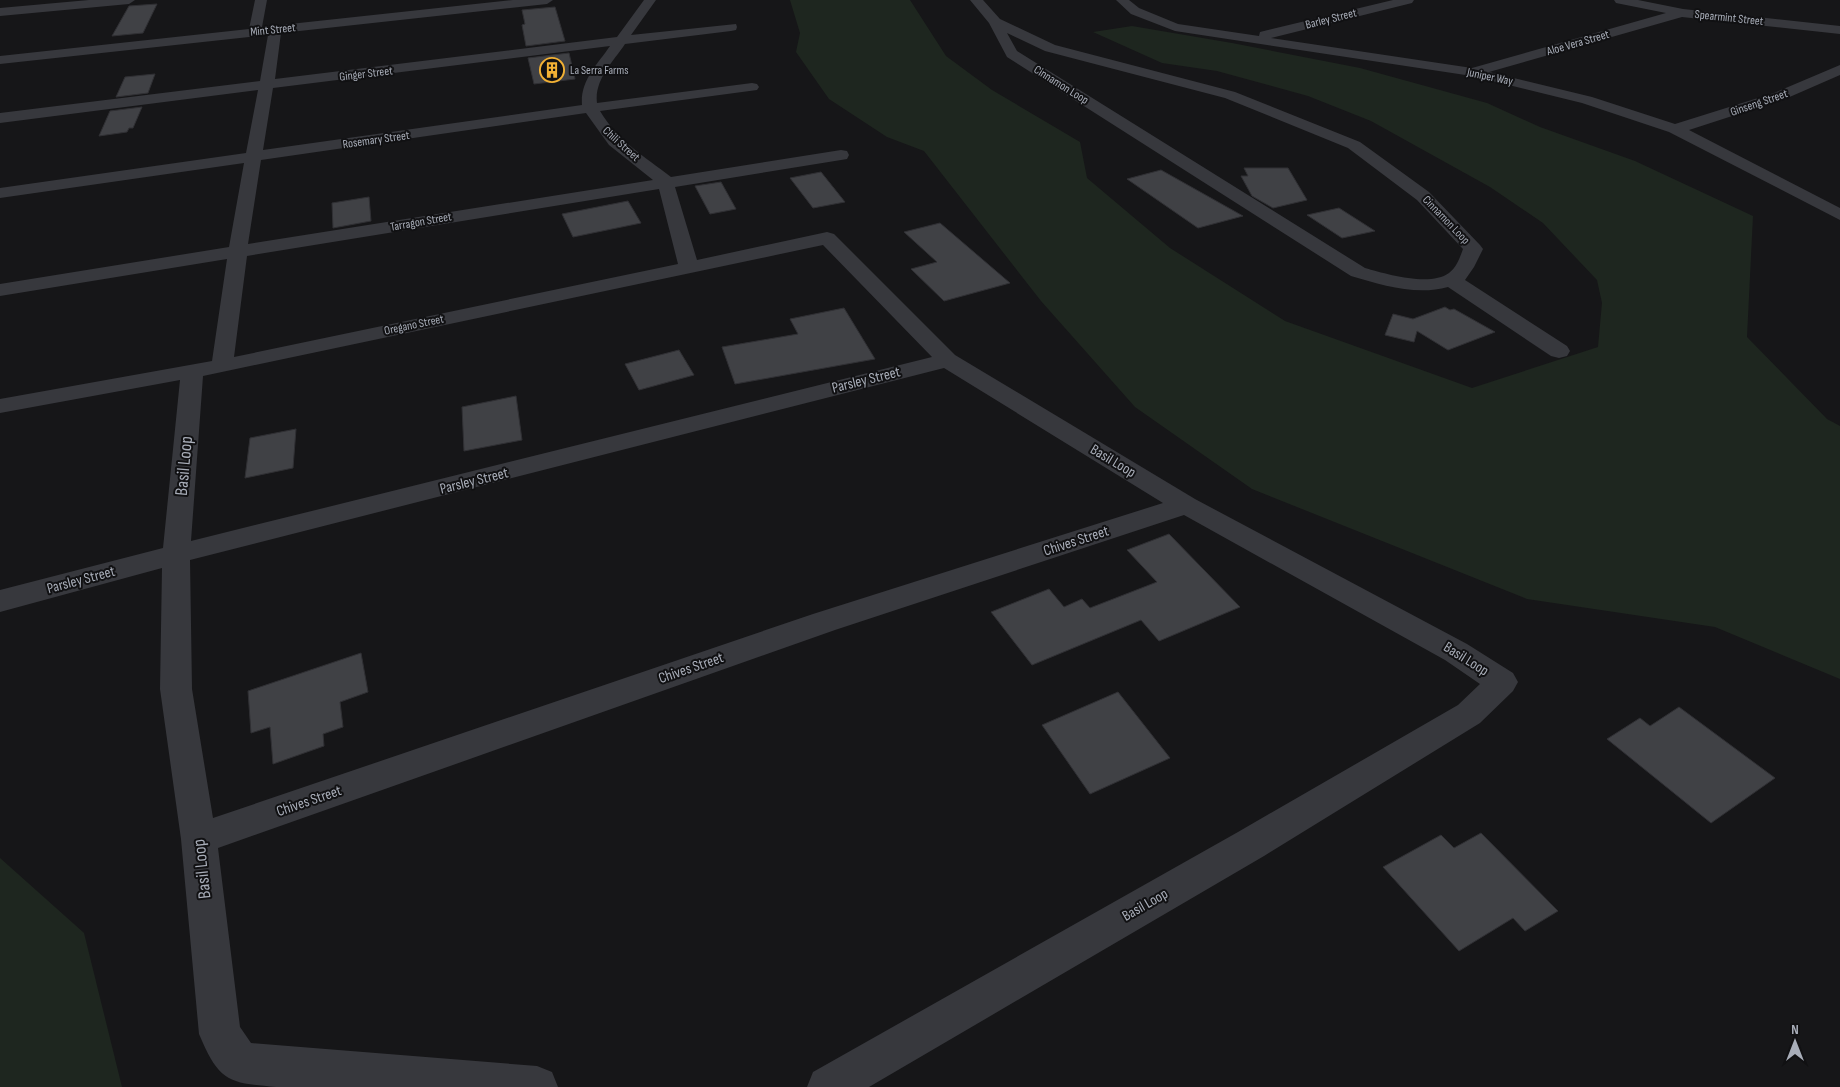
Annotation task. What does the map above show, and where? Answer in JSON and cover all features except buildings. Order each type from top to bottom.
[{"type":"street","points":[[0,12],[129,0]]},
{"type":"street","points":[[254,32],[261,0]]},
{"type":"street","name":"Mint Street","points":[[0,60],[547,0]]},
{"type":"street","points":[[590,108],[588,91],[593,80],[650,0]]},
{"type":"street","points":[[976,0],[996,22]]},
{"type":"street","name":"Juniper Way","points":[[1122,0],[1136,11],[1174,26],[1472,72],[1587,100],[1675,129],[1840,214]]},
{"type":"street","name":"Barley Street","points":[[1254,37],[1408,0]]},
{"type":"street","name":"Spearmint Street","points":[[1620,0],[1683,13],[1840,30]]},
{"type":"street","points":[[1649,0],[1704,10],[1840,24]]},
{"type":"street","name":"Aloe Vera Street","points":[[1472,72],[1683,13]]},
{"type":"street","name":"Cinnamon Loop","points":[[996,22],[1050,48],[1230,95],[1354,145],[1423,196],[1473,249],[1462,271],[1451,280],[1424,284],[1391,281],[1358,272],[1334,259],[1012,54],[996,22]]},
{"type":"street","name":"Ginger Street","points":[[0,118],[731,27]]},
{"type":"street","points":[[222,366],[253,158],[268,86],[275,30]]},
{"type":"street","name":"Ginseng Street","points":[[1675,129],[1746,108],[1806,86],[1840,69]]},
{"type":"street","name":"Rosemary Street","points":[[0,193],[590,108],[752,87]]},
{"type":"street","name":"Chili Street","points":[[590,108],[601,126],[615,142],[665,182]]},
{"type":"street","name":"Tarragon Street","points":[[0,290],[841,155]]},
{"type":"street","points":[[665,182],[689,267]]},
{"type":"street","name":"Oregano Street","points":[[0,406],[222,366],[827,238]]},
{"type":"street","name":"Basil Loop","points":[[827,238],[947,360],[1186,506],[1456,652],[1502,682],[1469,714],[1251,844],[828,1087]]},
{"type":"street","points":[[1451,280],[1559,351]]},
{"type":"street","name":"Parsley Street","points":[[0,601],[176,554],[441,489],[947,360]]},
{"type":"street","name":"Basil Loop","points":[[192,372],[176,554],[176,689],[199,839],[220,1034],[240,1063],[401,1082],[537,1087]]},
{"type":"street","name":"Chives Street","points":[[199,839],[824,622],[1186,506]]},
{"type":"shaded area","points":[[790,0],[910,0],[946,56],[992,90],[1080,142],[1087,178],[1170,248],[1285,321],[1472,388],[1598,347],[1602,303],[1597,280],[1543,223],[1490,187],[1371,121],[1308,96],[1217,71],[1162,63],[1093,32],[1132,26],[1232,43],[1360,68],[1487,103],[1540,127],[1635,161],[1753,216],[1747,337],[1827,419],[1840,426],[1840,679],[1715,627],[1527,599],[1252,489],[1135,407],[1041,301],[924,151],[887,137],[829,99],[796,52],[800,33]]},
{"type":"shaded area","points":[[0,858],[84,933],[122,1087],[0,1087]]},
{"type":"place","name":"La Serra Farms","points":[[552,70]]}]
